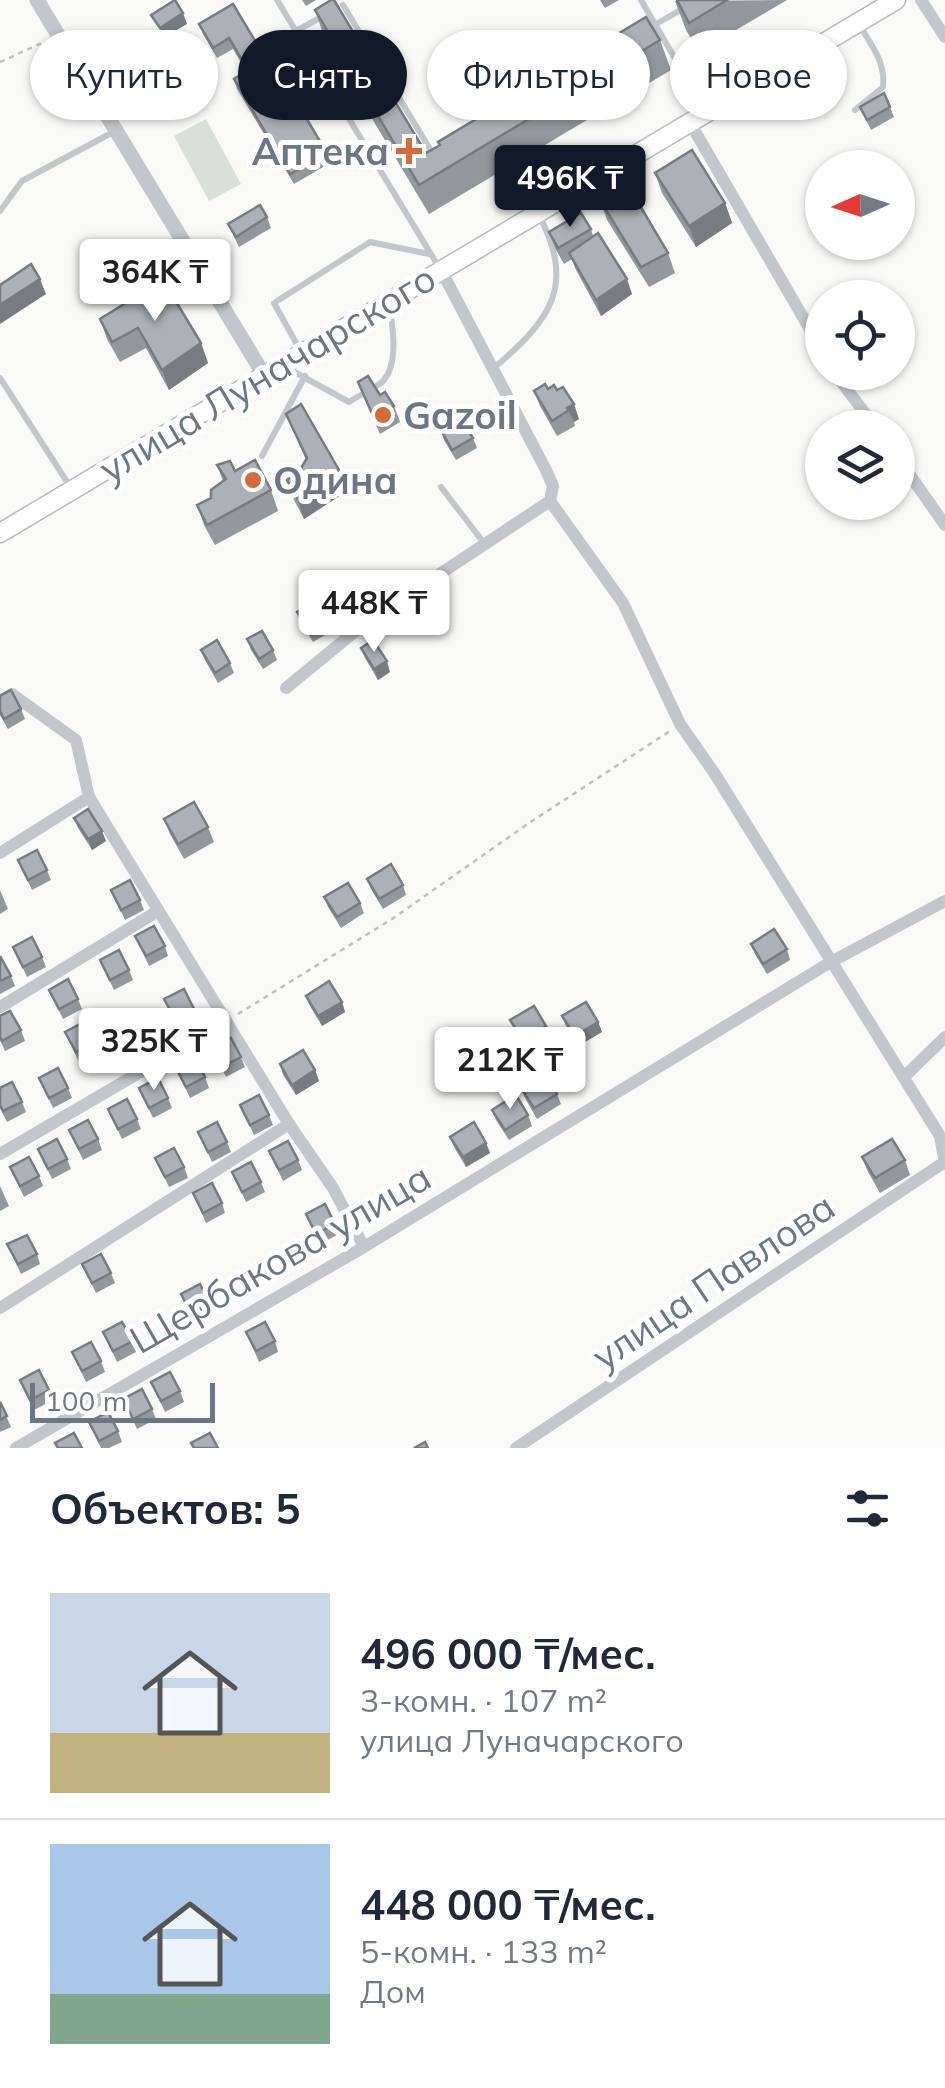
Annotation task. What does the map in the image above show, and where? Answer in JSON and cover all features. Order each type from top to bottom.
[{"type":"main road","name":"улица Луначарского","points":[[847,30],[896,0]]},
{"type":"main road","name":"улица Луначарского","points":[[0,532],[388,301],[436,262],[538,212],[692,120]]},
{"type":"street","points":[[37,0],[55,30]]},
{"type":"street","points":[[921,0],[945,37]]},
{"type":"street","points":[[110,120],[264,375]]},
{"type":"street","points":[[689,122],[805,322]]},
{"type":"street","points":[[286,688],[364,624],[550,501],[553,486],[546,470],[436,262]]},
{"type":"street","points":[[915,482],[945,525]]},
{"type":"street","points":[[550,501],[623,603],[680,724],[940,1136],[944,1163]]},
{"type":"street","points":[[6,698],[76,740],[89,797],[333,1188],[364,1247]]},
{"type":"street","points":[[0,853],[89,797]]},
{"type":"street","name":"Щербакова улица","points":[[16,1448],[364,1247],[829,963],[945,902]]},
{"type":"street","points":[[0,1007],[158,911]]},
{"type":"street","points":[[0,1154],[226,1022]]},
{"type":"street","points":[[904,1077],[945,1037]]},
{"type":"street","points":[[0,1308],[290,1124]]},
{"type":"street","name":"улица Павлова","points":[[516,1448],[944,1163]]},
{"type":"lane","points":[[277,0],[295,30]]},
{"type":"lane","points":[[642,0],[670,51]]},
{"type":"lane","points":[[646,30],[698,0]]},
{"type":"lane","points":[[298,30],[342,3],[434,157]]},
{"type":"lane","points":[[855,110],[883,87],[884,78],[881,61],[859,23]]},
{"type":"lane","points":[[350,120],[436,262]]},
{"type":"lane","points":[[0,211],[22,182],[116,130]]},
{"type":"lane","points":[[493,369],[526,341],[556,291],[559,268],[538,212]]},
{"type":"lane","points":[[302,353],[274,303],[370,242],[436,262]]},
{"type":"lane","points":[[282,365],[349,402],[384,380],[390,364],[393,330],[388,301]]},
{"type":"lane","points":[[262,456],[305,376]]},
{"type":"lane","points":[[0,378],[72,490]]},
{"type":"lane","points":[[441,487],[484,544]]},
{"type":"path","points":[[0,62],[30,48]]},
{"type":"path","points":[[226,1022],[392,919],[680,724]]},
{"type":"shaded area","points":[[207,120],[241,184],[209,201],[174,136]]},
{"type":"building","points":[[175,0],[183,13],[160,28],[151,15]]},
{"type":"building","points":[[334,0],[352,30],[327,30],[315,10]]},
{"type":"building","points":[[677,0],[727,0],[689,23]]},
{"type":"building","points":[[233,4],[249,30],[238,30],[238,53],[229,38],[218,45],[218,30],[202,30],[199,24]]},
{"type":"building","points":[[646,17],[660,40],[650,46],[650,30],[624,30]]},
{"type":"building","points":[[884,93],[890,107],[867,120],[860,107]]},
{"type":"building","points":[[258,120],[307,120],[327,153],[290,174]]},
{"type":"building","points":[[380,120],[406,120],[426,153],[475,120],[527,120],[419,185]]},
{"type":"building","points":[[692,150],[725,203],[689,226],[655,173]]},
{"type":"building","points":[[626,182],[668,253],[641,267],[600,200]]},
{"type":"building","points":[[260,205],[267,217],[236,237],[228,224]]},
{"type":"building","points":[[581,213],[591,229],[558,248],[549,232]]},
{"type":"building","points":[[598,233],[627,279],[596,300],[569,253]]},
{"type":"building","points":[[31,264],[40,279],[0,305],[0,285]]},
{"type":"building","points":[[163,280],[201,343],[162,370],[138,328],[112,342],[100,319]]},
{"type":"building","points":[[368,376],[380,395],[385,392],[394,406],[374,418],[358,382]]},
{"type":"building","points":[[545,384],[548,389],[554,385],[557,390],[563,387],[574,404],[552,421],[534,391]]},
{"type":"building","points":[[301,404],[339,470],[297,498],[287,480],[307,458],[286,414]]},
{"type":"building","points":[[461,418],[473,438],[452,450],[441,430]]},
{"type":"building","points":[[255,460],[271,490],[207,525],[197,505],[211,498],[211,490],[226,479],[217,465],[230,461],[235,471]]},
{"type":"building","points":[[321,598],[333,618],[310,632],[297,612]]},
{"type":"building","points":[[262,631],[273,650],[259,659],[247,639]]},
{"type":"building","points":[[217,640],[230,663],[215,673],[201,650]]},
{"type":"building","points":[[373,640],[387,661],[374,669],[361,648]]},
{"type":"building","points":[[11,690],[21,709],[4,719],[0,696]]},
{"type":"building","points":[[194,802],[208,827],[178,844],[164,819]]},
{"type":"building","points":[[88,809],[102,831],[88,839],[74,818]]},
{"type":"building","points":[[37,850],[47,870],[28,880],[18,860]]},
{"type":"building","points":[[391,864],[403,885],[379,899],[367,879]]},
{"type":"building","points":[[130,880],[140,900],[121,910],[111,890]]},
{"type":"building","points":[[348,883],[360,903],[337,917],[324,897]]},
{"type":"building","points":[[154,926],[165,946],[146,956],[135,936]]},
{"type":"building","points":[[774,929],[787,949],[763,964],[751,944]]},
{"type":"building","points":[[32,937],[42,957],[23,967],[13,947]]},
{"type":"building","points":[[119,950],[129,970],[110,980],[100,960]]},
{"type":"building","points":[[0,956],[11,976],[0,981]]},
{"type":"building","points":[[68,979],[78,999],[59,1009],[49,990]]},
{"type":"building","points":[[329,981],[342,1002],[318,1016],[306,996]]},
{"type":"building","points":[[184,989],[194,1009],[175,1019],[164,999]]},
{"type":"building","points":[[586,1002],[598,1022],[575,1036],[562,1016]]},
{"type":"building","points":[[534,1006],[546,1026],[523,1040],[510,1020]]},
{"type":"building","points":[[10,1011],[21,1030],[2,1041],[0,1016]]},
{"type":"building","points":[[115,1019],[125,1039],[106,1049],[95,1029]]},
{"type":"building","points":[[84,1022],[95,1042],[76,1052],[65,1032]]},
{"type":"building","points":[[231,1038],[241,1057],[222,1067],[212,1047]]},
{"type":"building","points":[[303,1050],[315,1070],[292,1085],[280,1064]]},
{"type":"building","points":[[195,1058],[205,1077],[186,1087],[176,1068]]},
{"type":"building","points":[[58,1068],[68,1088],[49,1098],[39,1078]]},
{"type":"building","points":[[545,1074],[557,1094],[534,1108],[521,1088]]},
{"type":"building","points":[[158,1078],[168,1098],[149,1108],[139,1088]]},
{"type":"building","points":[[12,1082],[22,1102],[3,1111],[0,1088]]},
{"type":"building","points":[[259,1095],[269,1115],[250,1125],[240,1105]]},
{"type":"building","points":[[516,1095],[528,1115],[505,1130],[492,1110]]},
{"type":"building","points":[[127,1099],[137,1119],[118,1129],[108,1109]]},
{"type":"building","points":[[88,1120],[98,1139],[79,1149],[69,1130]]},
{"type":"building","points":[[217,1122],[227,1142],[208,1152],[198,1132]]},
{"type":"building","points":[[474,1122],[486,1143],[463,1157],[450,1137]]},
{"type":"building","points":[[57,1139],[67,1159],[48,1169],[38,1149]]},
{"type":"building","points":[[892,1139],[905,1160],[875,1178],[862,1157]]},
{"type":"building","points":[[288,1141],[298,1160],[279,1170],[269,1151]]},
{"type":"building","points":[[174,1148],[184,1167],[165,1177],[155,1158]]},
{"type":"building","points":[[29,1157],[39,1176],[20,1186],[10,1167]]},
{"type":"building","points":[[251,1162],[261,1182],[242,1192],[232,1172]]},
{"type":"building","points":[[212,1183],[222,1203],[203,1213],[193,1193]]},
{"type":"building","points":[[325,1204],[335,1224],[316,1234],[306,1214]]},
{"type":"building","points":[[27,1235],[37,1254],[18,1264],[7,1244]]},
{"type":"building","points":[[101,1254],[111,1273],[92,1283],[82,1264]]},
{"type":"building","points":[[200,1284],[210,1304],[191,1314],[181,1294]]},
{"type":"building","points":[[122,1322],[133,1341],[113,1351],[103,1332]]},
{"type":"building","points":[[265,1322],[275,1341],[256,1351],[246,1332]]},
{"type":"building","points":[[91,1342],[101,1361],[82,1371],[72,1352]]},
{"type":"building","points":[[39,1370],[49,1390],[30,1400],[20,1380]]},
{"type":"building","points":[[170,1372],[180,1391],[161,1401],[151,1382]]},
{"type":"building","points":[[142,1389],[152,1409],[133,1419],[123,1399]]},
{"type":"building","points":[[0,1402],[7,1416],[0,1420]]},
{"type":"building","points":[[108,1412],[118,1431],[99,1441],[89,1422]]},
{"type":"building","points":[[74,1433],[82,1448],[58,1448],[55,1443]]},
{"type":"building","points":[[210,1433],[218,1448],[194,1448],[191,1443]]},
{"type":"place","name":"Аптека","points":[[409,151]]},
{"type":"place","name":"Gazoil","points":[[383,415]]},
{"type":"place","name":"Одина","points":[[253,480]]}]
